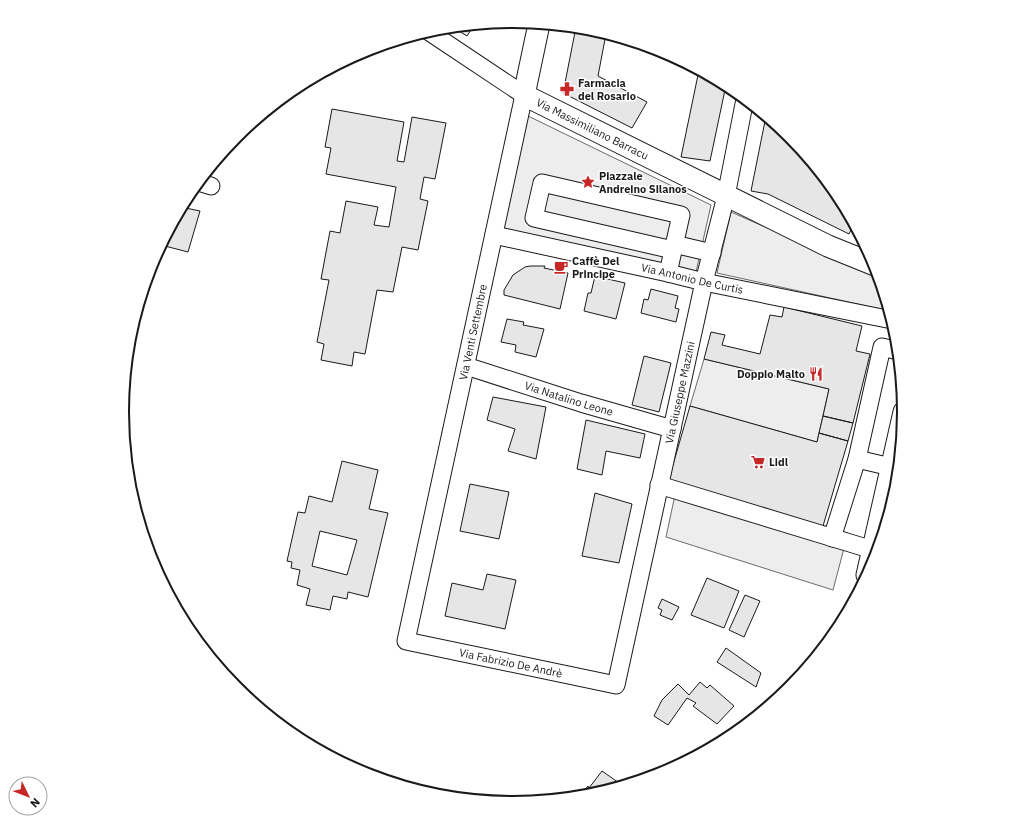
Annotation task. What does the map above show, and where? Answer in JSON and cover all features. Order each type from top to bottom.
[{"type":"main road","name":"Via Venti Settembre","points":[[524,95],[538,29]]},
{"type":"main road","name":"Via Massimiliano Barracu","points":[[524,95],[828,246],[866,261]]},
{"type":"main road","name":"Via Massimiliano Barracu","points":[[828,246],[859,247]]},
{"type":"main road","points":[[875,540],[895,451]]},
{"type":"street","name":"Via Massimiliano Barracu","points":[[435,36],[524,95]]},
{"type":"street","name":"Via Venti Settembre","points":[[406,641],[524,95]]},
{"type":"street","name":"Via Giuseppe Mazzini","points":[[616,685],[704,282],[726,196],[744,105]]},
{"type":"street","points":[[668,273],[674,247],[681,215],[542,183],[534,218],[674,247],[712,253]]},
{"type":"street","name":"Via Antonio De Curtis","points":[[494,235],[704,282],[885,319]]},
{"type":"street","points":[[832,538],[858,459],[882,347],[892,350]]},
{"type":"street","name":"Via Natalino Leone","points":[[466,366],[581,403],[672,429]]},
{"type":"street","points":[[858,459],[891,468]]},
{"type":"street","points":[[659,485],[872,550]]},
{"type":"street","name":"Via Fabrizio De Andrè","points":[[406,641],[616,685]]},
{"type":"shaded area","name":"Piazzale Andreino Silanos","points":[[526,115],[711,205],[694,281],[499,236]]},
{"type":"shaded area","points":[[731,212],[871,274],[883,310],[717,273]]},
{"type":"shaded area","points":[[704,359],[829,389],[817,442],[690,406]]},
{"type":"shaded area","points":[[678,481],[848,533],[833,590],[666,537]]},
{"type":"building","points":[[471,30],[467,36],[460,32]]},
{"type":"building","points":[[575,33],[605,39],[598,76],[647,102],[632,128],[563,93]]},
{"type":"building","points":[[698,75],[725,92],[710,161],[681,157]]},
{"type":"building","points":[[332,109],[404,122],[397,161],[404,162],[412,117],[446,123],[435,179],[424,177],[420,199],[428,201],[418,250],[402,247],[393,292],[377,290],[365,354],[354,352],[352,366],[321,360],[324,344],[317,342],[329,280],[321,279],[330,231],[340,233],[346,201],[378,207],[374,225],[389,227],[396,187],[326,174],[331,148],[325,147]]},
{"type":"building","points":[[765,122],[785,140],[818,178],[851,230],[849,234],[768,194],[751,191]]},
{"type":"building","points":[[188,208],[200,211],[188,252],[167,247],[180,220]]},
{"type":"building","points":[[545,266],[544,268],[568,273],[560,309],[504,295],[504,290],[513,275],[525,267]]},
{"type":"building","points":[[595,276],[625,283],[616,319],[584,311],[588,293],[591,293]]},
{"type":"building","points":[[651,289],[678,296],[675,308],[679,309],[676,322],[641,313],[644,299],[648,300]]},
{"type":"building","name":"Doppio Malto","points":[[784,307],[862,326],[856,351],[870,354],[853,423],[823,416],[829,389],[704,359],[711,332],[725,335],[722,345],[760,354],[770,315],[782,317]]},
{"type":"building","points":[[507,319],[524,322],[523,325],[544,329],[536,357],[515,352],[516,345],[501,342]]},
{"type":"building","points":[[644,356],[671,363],[659,412],[632,405]]},
{"type":"building","points":[[493,397],[546,407],[536,459],[508,451],[515,429],[487,420]]},
{"type":"building","name":"Lidl","points":[[690,406],[817,442],[819,433],[848,441],[823,526],[668,482]]},
{"type":"building","points":[[823,416],[853,423],[848,441],[819,433]]},
{"type":"building","points":[[586,420],[645,434],[640,458],[606,451],[602,475],[577,469]]},
{"type":"building","points":[[342,461],[378,470],[369,509],[388,513],[368,597],[348,592],[347,599],[333,596],[330,610],[306,605],[310,589],[297,585],[300,570],[291,568],[292,562],[287,561],[298,512],[305,513],[309,496],[332,502]],"holes":[[[320,531],[357,540],[347,575],[312,566]]]},
{"type":"building","points":[[470,484],[509,492],[499,539],[460,531]]},
{"type":"building","points":[[595,493],[632,504],[619,563],[582,556]]},
{"type":"building","points":[[487,574],[516,580],[505,629],[445,616],[452,583],[483,590]]},
{"type":"building","points":[[707,578],[739,591],[724,628],[691,615]]},
{"type":"building","points":[[745,595],[760,601],[744,637],[729,630]]},
{"type":"building","points":[[662,599],[679,607],[672,620],[660,615],[662,610],[658,608]]},
{"type":"building","points":[[726,648],[761,673],[756,687],[717,662]]},
{"type":"building","points":[[700,682],[707,688],[710,685],[734,706],[717,724],[693,706],[696,703],[687,698],[668,725],[654,716],[662,700],[678,684],[689,695]]},
{"type":"building","points":[[602,771],[617,782],[585,789],[588,786],[589,788]]},
{"type":"place","name":"Farmacia del Rosario","points":[[567,89]]},
{"type":"place","name":"Piazzale Andreino Silanos","points":[[588,182]]},
{"type":"place","name":"Caffè Del Principe","points":[[561,267]]},
{"type":"place","name":"Doppio Malto","points":[[816,374]]},
{"type":"place","name":"Lidl","points":[[758,462]]}]
